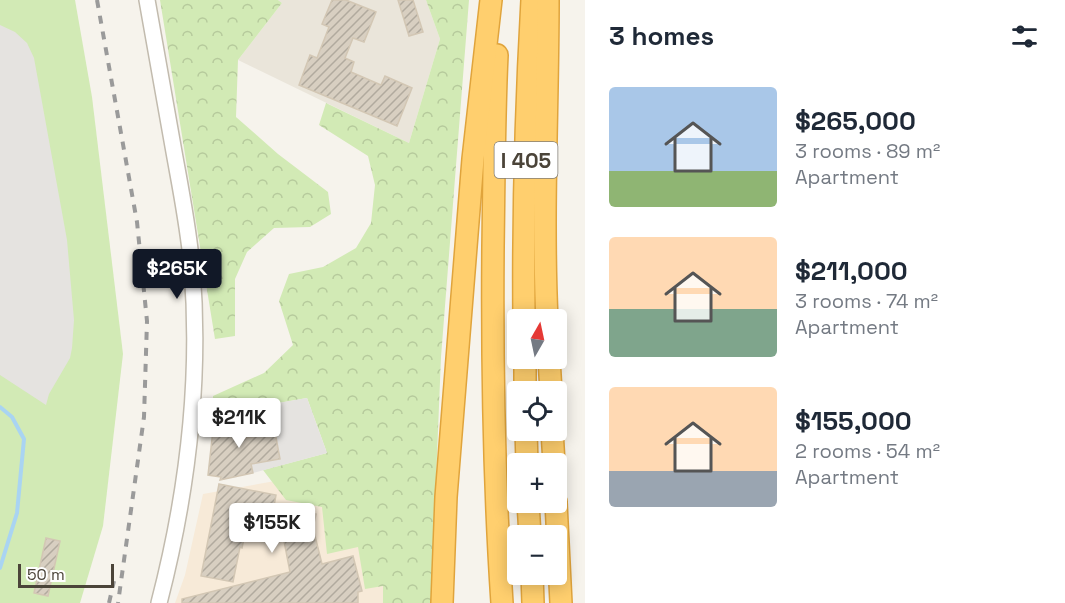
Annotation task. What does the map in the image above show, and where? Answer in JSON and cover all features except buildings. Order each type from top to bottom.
[{"type":"highway","points":[[442,603],[446,485],[473,159],[491,0]]},
{"type":"highway","name":"I 405","points":[[501,0],[496,72],[493,328],[495,479],[502,603]]},
{"type":"highway","name":"I 405","points":[[524,309],[526,154],[532,0]]},
{"type":"highway","points":[[547,309],[545,191],[548,0]]},
{"type":"highway","points":[[557,513],[561,603]]},
{"type":"highway","points":[[532,585],[533,603]]},
{"type":"street","points":[[147,0],[184,210],[192,270],[195,323],[193,387],[184,475],[159,603]]},
{"type":"shaded area","points":[[278,0],[426,0],[440,39],[409,143],[238,60],[282,3]]},
{"type":"shaded area","points":[[0,25],[15,32],[27,43],[34,58],[67,240],[74,320],[72,348],[70,358],[49,394],[46,405],[0,375]]},
{"type":"shaded area","points":[[307,398],[327,453],[253,473],[243,409]]},
{"type":"shaded area","points":[[431,453],[426,603],[175,603],[185,575],[203,494]]},
{"type":"green space","points":[[0,0],[75,0],[92,97],[123,354],[103,526],[80,603],[0,603]]},
{"type":"green space","points":[[160,0],[278,0],[282,3],[238,60],[236,117],[278,154],[328,192],[331,214],[310,227],[274,228],[247,252],[235,279],[235,336],[215,339]]},
{"type":"green space","points":[[426,0],[469,0],[441,357],[431,603],[383,603],[383,586],[365,589],[358,547],[327,554],[322,507],[286,500],[263,470],[327,453],[307,398],[213,415],[213,396],[264,373],[293,345],[279,301],[289,274],[323,267],[356,248],[371,223],[375,185],[368,156],[319,125],[326,103],[409,143],[440,39]]},
{"type":"waterway","points":[[0,407],[12,417],[24,439],[17,513],[0,568]]},
{"type":"railway","points":[[97,0],[137,222],[147,321],[144,417],[118,603]]},
{"type":"railway","points":[[109,603],[114,581]]}]
